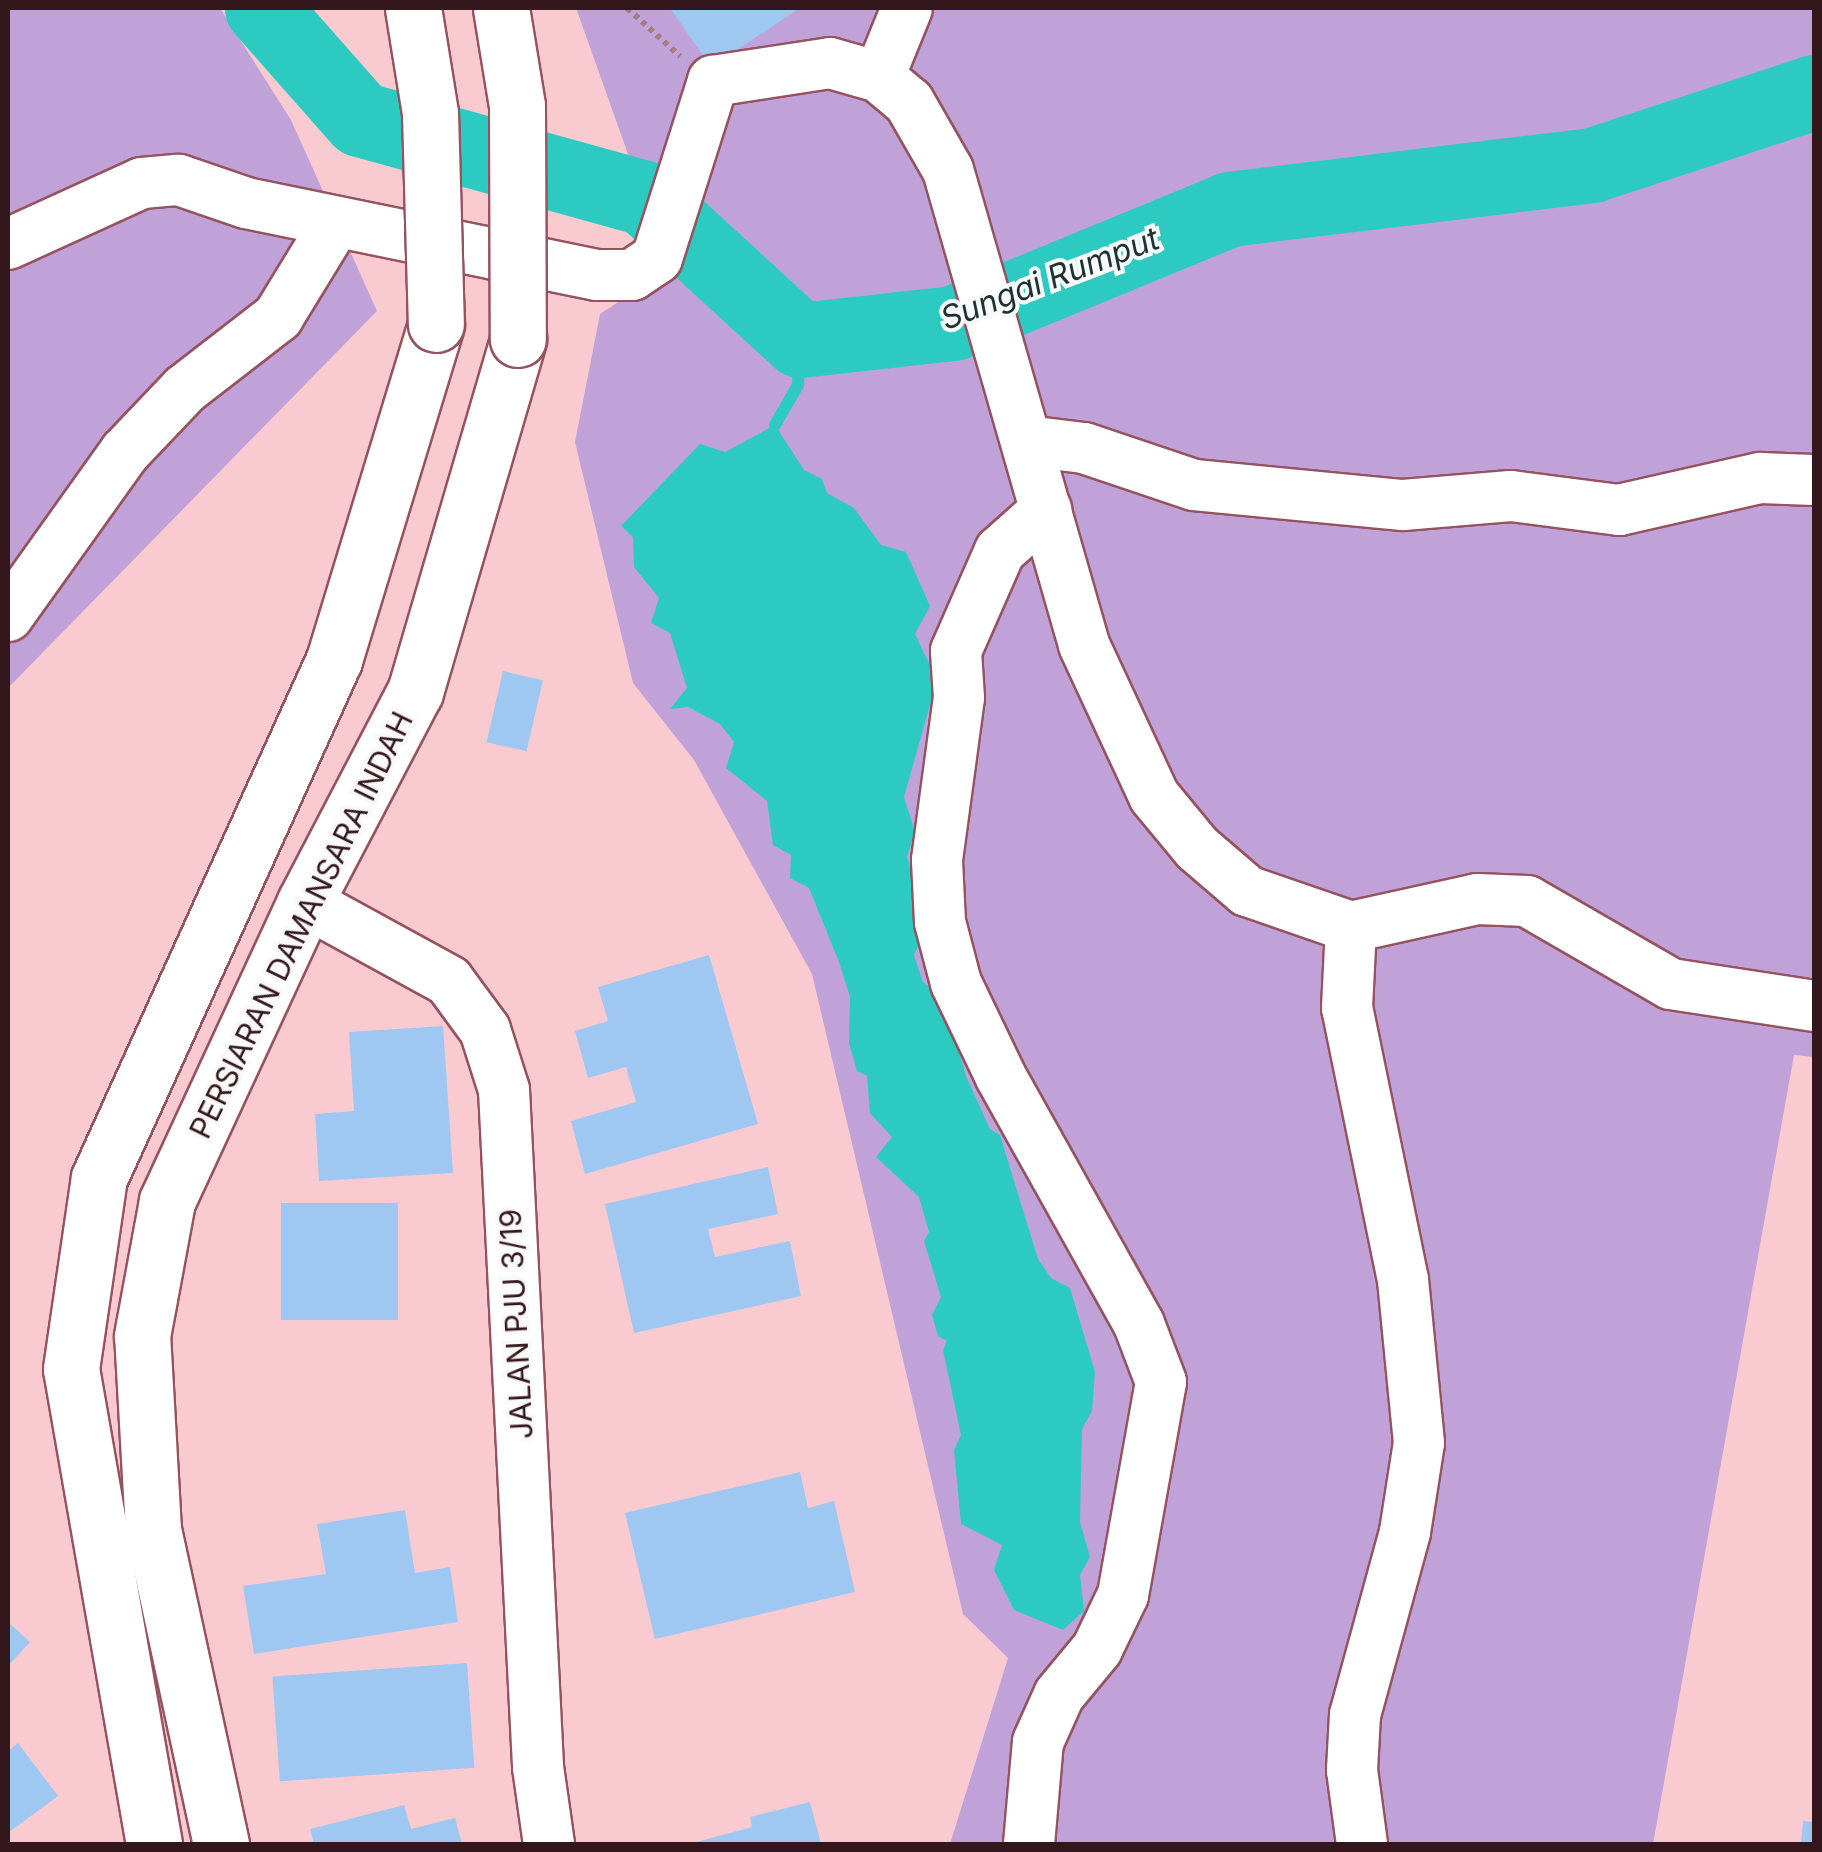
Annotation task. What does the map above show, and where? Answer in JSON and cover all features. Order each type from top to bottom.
[{"type":"main road","points":[[152,1843],[70,1370],[100,1178],[334,660],[436,324],[430,114],[414,8]]},
{"type":"main road","name":"PERSIARAN DAMANSARA INDAH","points":[[221,1844],[153,1530],[142,1336],[166,1201],[306,902],[415,692],[518,339],[517,106],[501,8]]},
{"type":"street","points":[[879,77],[907,8]]},
{"type":"street","points":[[8,244],[157,180],[179,180],[246,203],[336,222],[597,275],[632,275],[657,258],[714,81],[830,63],[879,77],[931,132],[992,314],[1084,645],[1154,796],[1197,848],[1247,891],[1351,927],[1477,899],[1526,901],[1672,984],[1814,1006]]},
{"type":"street","points":[[8,616],[125,452],[185,389],[278,318],[336,222]]},
{"type":"street","points":[[1027,440],[1084,448],[1194,485],[1403,505],[1511,496],[1619,510],[1760,478],[1814,480]]},
{"type":"street","points":[[1029,1844],[1042,1731],[1059,1695],[1097,1649],[1123,1595],[1161,1382],[1152,1350],[986,1046],[956,983],[940,922],[938,860],[960,698],[956,651],[1000,551],[1046,510]]},
{"type":"street","name":"JALAN PJU 3/19","points":[[306,902],[449,981],[486,1030],[504,1090],[538,1767],[548,1844]]},
{"type":"street","points":[[1351,927],[1347,1008],[1403,1280],[1419,1444],[1400,1552],[1356,1715],[1352,1770],[1362,1844]]},
{"type":"path","points":[[627,8],[714,81]]},
{"type":"shaded area","points":[[8,8],[220,8],[291,120],[377,311],[8,688]]},
{"type":"shaded area","points":[[576,8],[1814,8],[1814,1057],[1794,1055],[1653,1844],[950,1844],[1008,1658],[963,1614],[812,974],[694,760],[633,683],[575,442],[600,314],[682,260],[629,157]]},
{"type":"water","points":[[775,425],[804,470],[822,479],[827,493],[854,508],[881,545],[906,552],[930,606],[915,634],[937,680],[904,797],[915,832],[907,857],[916,885],[911,894],[923,936],[914,955],[923,982],[943,999],[966,1076],[990,1129],[1000,1135],[1038,1259],[1051,1278],[1070,1288],[1095,1372],[1092,1411],[1082,1429],[1080,1522],[1090,1557],[1080,1575],[1084,1611],[1063,1630],[1014,1610],[994,1570],[1002,1545],[961,1524],[954,1450],[961,1435],[943,1350],[947,1341],[938,1336],[932,1315],[941,1297],[924,1241],[929,1232],[919,1197],[876,1157],[892,1137],[870,1113],[867,1076],[857,1071],[849,1043],[850,997],[839,962],[809,888],[790,878],[791,855],[773,845],[767,801],[726,768],[734,742],[720,724],[688,707],[670,709],[687,688],[670,633],[651,623],[659,598],[634,567],[633,537],[621,526],[700,444],[725,452]]},
{"type":"building","points":[[670,8],[800,8],[711,67]]},
{"type":"building","points":[[503,671],[543,680],[527,751],[487,742]]},
{"type":"building","points":[[709,955],[758,1124],[585,1174],[571,1121],[636,1102],[626,1067],[588,1078],[575,1031],[608,1021],[598,987]]},
{"type":"building","points":[[443,1026],[453,1173],[319,1181],[315,1114],[354,1111],[349,1032]]},
{"type":"building","points":[[768,1167],[778,1214],[708,1229],[715,1257],[790,1241],[801,1296],[634,1333],[605,1204]]},
{"type":"building","points":[[281,1203],[398,1203],[398,1320],[281,1320]]},
{"type":"building","points":[[800,1472],[808,1508],[834,1501],[855,1592],[655,1639],[625,1513]]},
{"type":"building","points":[[405,1510],[415,1573],[450,1567],[458,1622],[254,1654],[243,1586],[326,1574],[317,1524]]},
{"type":"building","points":[[8,1622],[30,1642],[8,1666]]},
{"type":"building","points":[[467,1663],[474,1768],[280,1781],[272,1677]]},
{"type":"building","points":[[18,1743],[58,1796],[8,1833],[8,1751]]},
{"type":"building","points":[[810,1802],[821,1844],[689,1844],[752,1827],[750,1817]]},
{"type":"building","points":[[404,1805],[411,1829],[455,1818],[462,1844],[314,1844],[310,1829]]},
{"type":"building","points":[[1803,1821],[1814,1822],[1814,1844],[1801,1844]]},
{"type":"waterway","name":"Sungai Rumput","points":[[262,8],[360,119],[645,198],[800,340],[953,323],[1229,209],[1592,165],[1814,92]]},
{"type":"waterway","points":[[775,425],[798,385],[800,340]]}]
